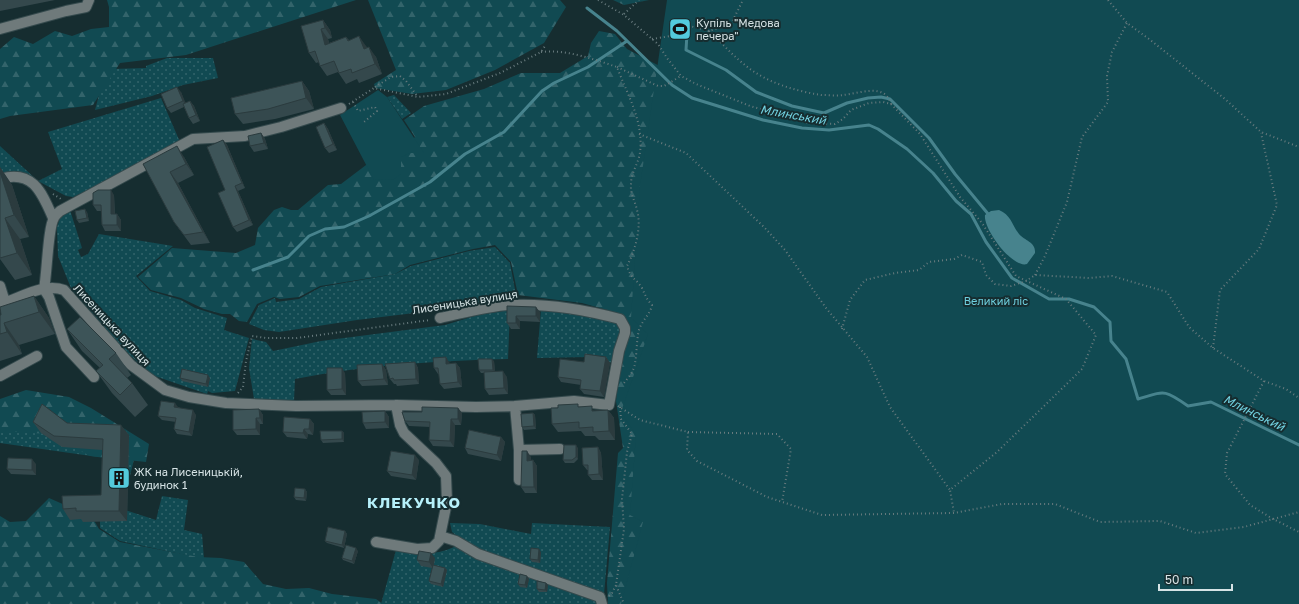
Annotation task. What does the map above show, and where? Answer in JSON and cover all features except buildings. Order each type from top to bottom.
[{"type":"street","points":[[0,29],[86,7],[89,0]]},
{"type":"street","points":[[53,218],[60,210],[193,139],[245,136],[281,127],[341,108]]},
{"type":"street","points":[[0,179],[8,176],[25,177],[35,185],[47,203],[53,218],[44,289],[49,297],[66,347],[94,377]]},
{"type":"street","name":"Лисеницька вулиця","points":[[0,286],[3,303],[44,289],[58,288],[64,290],[131,365],[165,390],[189,398],[226,403],[296,406],[515,406],[574,401],[609,405],[619,351],[625,333],[625,328],[620,319],[562,306],[530,304],[508,305],[440,318]]},
{"type":"street","points":[[0,376],[37,356]]},
{"type":"street","points":[[376,542],[427,549],[436,545],[440,536],[447,502],[446,476],[436,463],[404,433],[400,425],[396,405]]},
{"type":"street","points":[[515,406],[519,450],[519,480]]},
{"type":"street","points":[[519,450],[560,448]]},
{"type":"street","points":[[440,536],[456,541],[478,554],[600,597],[603,601]]},
{"type":"path","points":[[598,0],[624,15],[658,44],[681,76],[696,84],[750,106],[809,123],[835,124],[843,119],[851,110],[869,103],[883,102],[891,104]]},
{"type":"path","points":[[624,15],[639,0]]},
{"type":"path","points":[[652,39],[671,36],[684,26],[709,31],[731,24],[744,0]]},
{"type":"path","points":[[1108,0],[1127,23],[1225,99],[1261,132],[1299,148]]},
{"type":"path","points":[[842,329],[850,300],[865,280],[895,273],[919,270],[929,262],[954,259],[962,255],[982,262],[986,275],[995,284],[1011,286],[1026,281],[1035,275],[1066,202],[1082,137],[1108,102],[1107,76],[1112,52],[1127,23]]},
{"type":"path","points":[[709,31],[746,66],[761,76],[785,86],[805,92],[824,95],[842,95],[871,91],[882,92],[887,95],[891,104],[920,134],[960,197],[982,223],[1016,276],[1066,299],[1096,335],[1082,369],[997,452],[950,490]]},
{"type":"path","points":[[541,52],[545,46]]},
{"type":"path","points":[[374,88],[418,98],[446,94],[500,73],[541,52],[548,51],[579,55],[617,67],[658,86],[664,86],[681,76]]},
{"type":"path","points":[[617,67],[631,98],[639,134],[640,152],[631,184],[632,198],[638,210],[637,233],[631,259],[627,266],[630,278],[641,287],[646,299],[652,305],[651,312],[643,320],[639,329],[634,369],[621,388]]},
{"type":"path","points":[[341,108],[392,77],[400,76],[406,80],[418,98]]},
{"type":"path","points":[[353,102],[358,111],[375,107],[377,111],[364,122]]},
{"type":"path","points":[[1213,348],[1220,290],[1259,249],[1277,205],[1261,132]]},
{"type":"path","points":[[639,134],[686,153],[764,227],[785,250],[842,329],[867,357],[890,407],[950,490],[954,513]]},
{"type":"path","points":[[1035,275],[1089,278],[1112,276],[1168,292],[1189,327],[1213,348],[1264,381],[1286,389],[1299,398]]},
{"type":"path","name":"Лисеницька вулиця","points":[[236,393],[240,393],[243,388],[246,361],[252,336],[266,338],[297,338],[440,318]]},
{"type":"path","points":[[1264,381],[1227,454],[1225,474],[1250,505],[1299,532]]},
{"type":"path","points":[[609,405],[620,407],[640,420],[688,432],[777,434],[790,448],[782,502]]},
{"type":"path","points":[[603,601],[612,594],[616,585],[624,529],[622,498],[626,460],[632,434],[621,419],[620,407]]},
{"type":"path","points":[[688,432],[687,450],[697,461],[767,497],[822,515],[954,513],[1002,504],[1055,504],[1100,522],[1160,522],[1196,533],[1244,527],[1299,512]]},
{"type":"path","points":[[616,585],[624,604]]},
{"type":"green space","points":[[107,0],[356,0],[186,55],[120,63],[93,105],[10,116],[0,119],[0,49],[14,37],[33,44],[55,31],[72,36],[91,29],[109,27],[109,7]]},
{"type":"green space","points":[[368,0],[560,0],[566,7],[544,43],[495,70],[446,90],[412,94],[375,88],[374,84],[396,70]]},
{"type":"green space","points":[[613,0],[649,0],[624,5]]},
{"type":"green space","name":"Великий ліс","points":[[667,0],[1299,0],[1299,604],[608,604],[607,583],[618,453],[623,448],[616,401],[620,370],[630,330],[629,323],[622,314],[582,303],[518,295],[511,262],[495,245],[410,265],[395,274],[320,286],[299,297],[280,299],[274,297],[257,304],[247,322],[239,321],[230,314],[222,314],[204,309],[181,298],[151,290],[138,277],[172,248],[236,253],[255,245],[258,228],[274,210],[282,207],[291,210],[298,210],[328,185],[341,184],[374,159],[408,143],[415,137],[404,120],[424,106],[484,89],[521,73],[560,73],[588,56],[591,43],[599,31],[615,34],[627,49],[692,83],[676,16]]},
{"type":"green space","name":"Великий ліс","points":[[667,0],[1299,0],[1299,604],[621,604],[643,522],[630,515],[636,435],[621,412],[648,334],[631,318],[640,186]]},
{"type":"green space","points":[[167,58],[213,58],[218,78],[183,85],[152,96],[95,110],[104,76],[111,69],[146,68],[146,66]]},
{"type":"green space","points":[[378,90],[387,97],[424,153],[410,153],[401,157],[401,174],[394,179],[374,180],[340,115]]},
{"type":"green space","points":[[394,95],[411,113],[402,119],[387,97]]},
{"type":"green space","points":[[161,98],[180,142],[128,171],[73,197],[66,196],[38,181],[62,169],[48,132]]},
{"type":"green space","points":[[0,146],[38,181],[26,175],[0,174]]},
{"type":"green space","points":[[70,210],[82,248],[78,250],[81,257],[88,254],[99,234],[173,246],[136,276],[150,291],[181,300],[195,308],[227,318],[224,330],[249,338],[235,391],[212,393],[208,391],[207,394],[152,375],[122,348],[71,288],[58,256],[57,227],[61,216]]},
{"type":"green space","points":[[495,247],[510,263],[516,295],[447,309],[357,320],[279,332],[264,330],[249,324],[259,305],[275,298],[276,302],[299,299],[321,287],[395,274],[411,266],[469,251]]},
{"type":"green space","points":[[541,309],[571,310],[619,323],[622,331],[613,363],[589,357],[537,358]]},
{"type":"green space","points":[[510,310],[508,359],[401,364],[321,374],[295,379],[294,401],[254,399],[249,368],[252,339],[266,342],[273,351],[321,341],[445,325],[478,315]]},
{"type":"green space","points":[[26,390],[69,397],[91,408],[149,444],[146,462],[90,456],[49,434],[0,431],[0,399]]},
{"type":"green space","points":[[0,409],[137,447],[122,509],[156,520],[162,496],[188,500],[184,530],[202,534],[204,559],[120,541],[100,528],[100,515],[112,459],[0,443]]},
{"type":"green space","points":[[49,498],[92,517],[99,529],[120,542],[198,557],[221,558],[244,562],[263,584],[286,589],[309,588],[332,594],[376,599],[383,604],[0,604],[0,516],[10,522],[26,521]]},
{"type":"green space","points":[[450,523],[480,524],[531,534],[532,523],[610,527],[604,594],[471,547],[452,532]]},
{"type":"green space","points":[[454,547],[461,547],[598,600],[600,604],[381,604],[396,550],[433,553]]},
{"type":"shaded area","points":[[999,210],[1009,217],[1019,234],[1034,246],[1035,253],[1027,264],[1021,264],[1007,254],[1000,247],[989,229],[985,215],[991,211]]},
{"type":"waterway","name":"Млинський","points":[[587,8],[617,31],[672,85],[692,98],[763,120],[802,128],[829,130],[869,125],[878,129],[907,149],[933,173],[956,201],[971,214],[986,242],[1012,278],[1049,299],[1069,299],[1094,307],[1110,322],[1111,341],[1126,359],[1138,399],[1154,394],[1164,393],[1169,394],[1188,406],[1211,402],[1299,445]]},
{"type":"waterway","name":"Млинський","points":[[682,20],[687,34],[686,50],[726,70],[756,92],[792,106],[824,113],[847,103],[868,98],[881,97],[890,99],[929,138],[955,174],[989,215]]},
{"type":"waterway","points":[[680,29],[678,35],[685,30],[687,32]]},
{"type":"waterway","points":[[253,270],[288,257],[309,236],[325,229],[344,227],[369,216],[430,182],[465,154],[504,132],[542,91],[554,83],[588,67],[627,41]]},
{"type":"place","name":"Купіль \"Медова печера\"","points":[[680,29]]},
{"type":"place","name":"ЖК на Лисеницькій, будинок 1","points":[[119,478]]},
{"type":"district","name":"КЛЕКУЧКО","points":[[414,503]]}]
